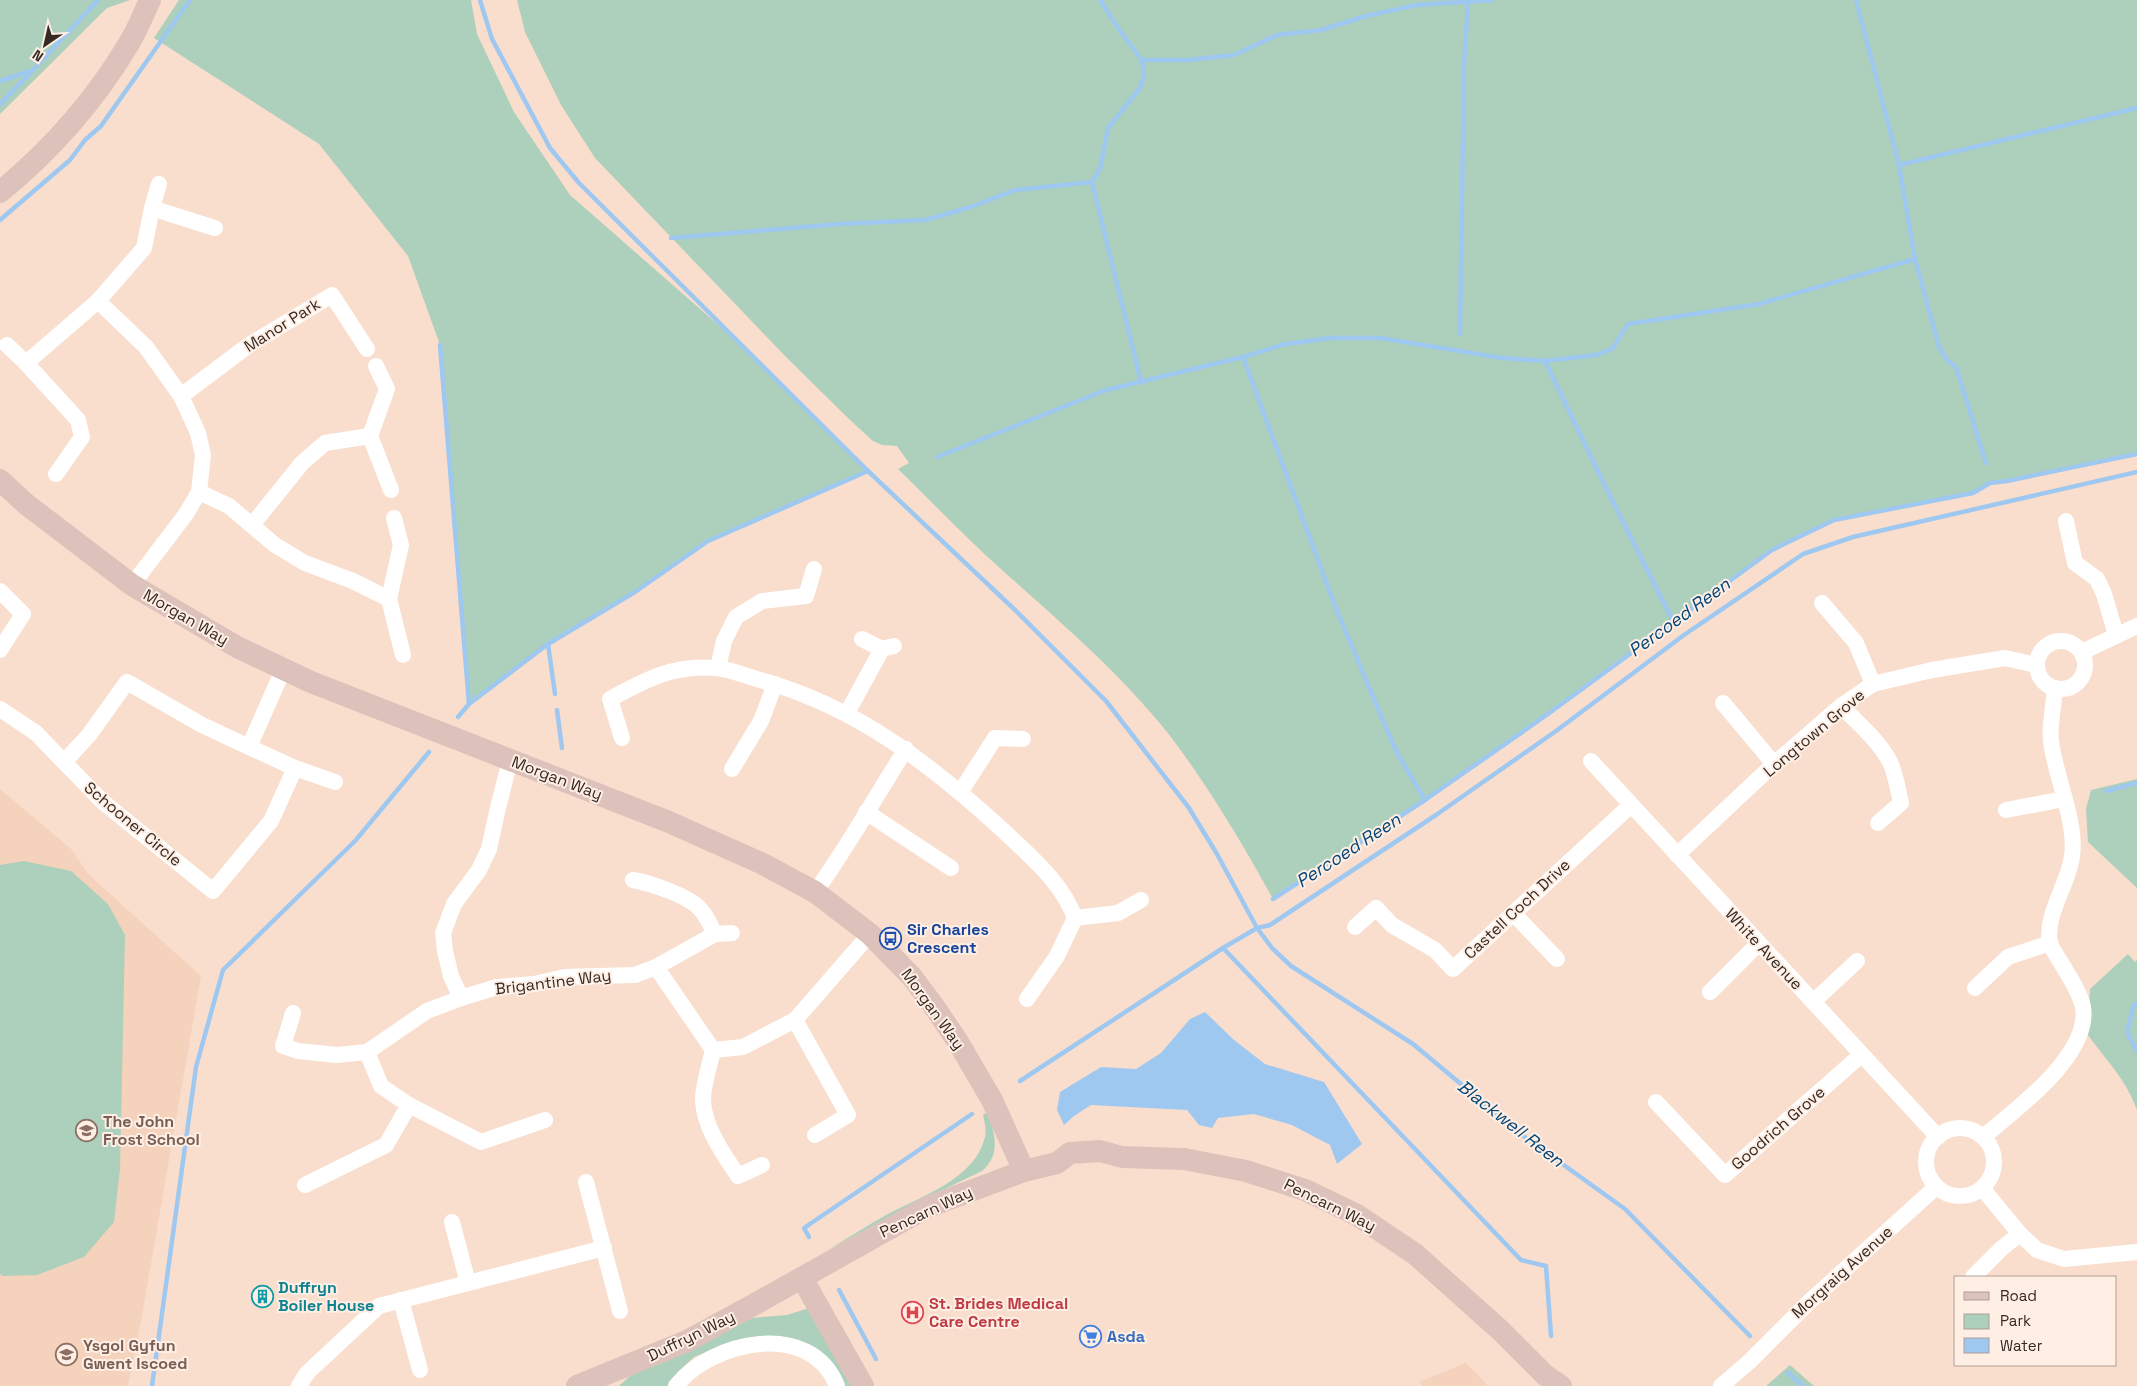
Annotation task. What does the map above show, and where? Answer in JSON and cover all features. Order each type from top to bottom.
[{"type":"street","points":[[0,192],[19,176],[68,126],[100,87],[129,44],[150,0]]},
{"type":"street","points":[[26,363],[98,301],[144,248],[159,184]]},
{"type":"street","points":[[152,208],[215,228]]},
{"type":"street","name":"Manor Park","points":[[181,396],[249,345],[332,294],[367,350]]},
{"type":"street","points":[[98,301],[146,347],[181,396],[198,432],[203,456],[199,492],[186,514],[132,585]]},
{"type":"street","points":[[7,345],[67,406],[78,420],[82,437],[56,474]]},
{"type":"street","points":[[376,366],[387,388],[370,436],[391,490]]},
{"type":"street","points":[[252,525],[302,463],[325,442],[370,436]]},
{"type":"street","name":"Morgan Way","points":[[0,480],[26,504],[132,585],[190,621],[283,670],[585,788],[716,842],[815,892],[870,934],[912,977],[958,1042],[992,1100],[1024,1171]]},
{"type":"street","points":[[199,492],[229,506],[275,545],[305,564],[353,581],[389,599]]},
{"type":"street","points":[[394,518],[401,544],[389,599],[403,655]]},
{"type":"street","points":[[2066,521],[2075,563],[2097,579],[2104,594],[2116,635]]},
{"type":"street","points":[[718,668],[724,641],[736,617],[762,600],[806,596],[814,569]]},
{"type":"street","points":[[0,591],[23,614],[0,650]]},
{"type":"street","points":[[1822,602],[1856,643],[1873,684]]},
{"type":"street","points":[[2082,652],[2137,626]]},
{"type":"street","points":[[847,713],[888,648],[862,639]]},
{"type":"street","points":[[2058,641],[2071,643],[2082,652],[2085,665],[2080,679],[2075,685],[2065,689],[2055,688],[2043,682],[2036,665],[2040,652],[2051,642],[2058,641]]},
{"type":"street","name":"Longtown Grove","points":[[1677,855],[1774,764],[1841,706],[1873,684],[1932,670],[2005,658],[2036,665]]},
{"type":"street","points":[[622,738],[610,700],[651,677],[686,668],[718,668],[775,684],[847,713],[906,749],[961,791],[1051,876],[1069,902],[1075,918],[1057,956],[1027,999]]},
{"type":"street","points":[[249,747],[283,670]]},
{"type":"street","points":[[0,709],[36,733],[64,762],[89,735],[127,682],[202,725],[295,768],[335,782]]},
{"type":"street","points":[[732,769],[762,721],[775,684]]},
{"type":"street","points":[[1983,1137],[2049,1080],[2074,1046],[2081,1027],[2083,1008],[2076,988],[2050,943],[2051,922],[2072,855],[2071,831],[2051,740],[2055,688]]},
{"type":"street","points":[[1723,702],[1774,764]]},
{"type":"street","points":[[1841,706],[1876,743],[1890,761],[1896,780],[1901,803],[1878,824]]},
{"type":"street","points":[[961,791],[995,738],[1023,739]]},
{"type":"street","points":[[815,892],[835,864],[906,749]]},
{"type":"street","points":[[461,998],[451,976],[443,932],[454,904],[479,870],[489,849],[496,812],[510,760]]},
{"type":"street","name":"White Avenue","points":[[1591,761],[1938,1137]]},
{"type":"street","name":"Schooner Circle","points":[[64,762],[103,802],[213,891],[271,822],[295,768]]},
{"type":"street","points":[[2006,810],[2064,799]]},
{"type":"street","name":"Castell Coch Drive","points":[[1355,927],[1376,908],[1392,925],[1435,950],[1453,968],[1631,805]]},
{"type":"street","points":[[866,812],[951,868]]},
{"type":"street","points":[[633,880],[649,883],[678,895],[700,908],[715,934]]},
{"type":"street","points":[[1075,918],[1118,913],[1142,900]]},
{"type":"street","points":[[1513,913],[1557,959]]},
{"type":"street","name":"Brigantine Way","points":[[293,1012],[284,1046],[298,1051],[338,1055],[367,1052],[427,1011],[461,998],[497,987],[534,984],[565,977],[635,975],[656,967],[715,934],[732,932]]},
{"type":"street","points":[[713,1050],[743,1047],[795,1020],[870,934]]},
{"type":"street","points":[[1975,988],[2008,957],[2050,943]]},
{"type":"street","points":[[1710,992],[1758,944]]},
{"type":"street","points":[[1813,1002],[1857,961]]},
{"type":"street","points":[[656,967],[713,1050],[703,1100],[711,1130],[738,1176],[762,1166]]},
{"type":"street","points":[[795,1020],[848,1115],[815,1135]]},
{"type":"street","points":[[367,1052],[381,1086],[409,1105],[481,1142],[545,1120]]},
{"type":"street","name":"Goodrich Grove","points":[[1656,1102],[1725,1175],[1861,1055]]},
{"type":"street","points":[[305,1185],[386,1144],[409,1105]]},
{"type":"street","points":[[1964,1128],[1983,1137],[1993,1154],[1994,1166],[1992,1174],[1982,1188],[1962,1197],[1950,1195],[1936,1187],[1927,1174],[1926,1154],[1929,1147],[1938,1137],[1950,1129],[1964,1128]]},
{"type":"street","name":"Pencarn Way","points":[[802,1278],[928,1207],[1024,1171],[1057,1163],[1075,1167],[1102,1164],[1122,1156],[1184,1159],[1246,1171],[1305,1190],[1383,1230],[1421,1259],[1500,1330],[1553,1382]]},
{"type":"street","points":[[586,1182],[620,1311]]},
{"type":"street","name":"Morgraig Avenue","points":[[1721,1386],[1750,1361],[1794,1315],[1936,1187]]},
{"type":"street","points":[[1982,1188],[2020,1234],[2037,1250],[2064,1260],[2137,1252]]},
{"type":"street","points":[[452,1222],[468,1283]]},
{"type":"street","points":[[1974,1276],[2002,1248],[2020,1234]]},
{"type":"street","points":[[299,1386],[307,1373],[379,1306],[604,1248]]},
{"type":"street","points":[[802,1278],[863,1386]]},
{"type":"street","name":"Duffryn Way","points":[[577,1386],[603,1382],[687,1340],[802,1278]]},
{"type":"street","points":[[401,1300],[420,1370]]},
{"type":"street","points":[[676,1386],[685,1375],[699,1364],[719,1354],[768,1343],[783,1344],[810,1354],[820,1362],[837,1386]]},
{"type":"street","name":"Morgraig Avenue","points":[[1734,1386],[1750,1361]]},
{"type":"shaded area","name":"The John Frost School","points":[[0,789],[71,849],[89,875],[201,976],[128,1386],[0,1386]]},
{"type":"shaded area","points":[[1466,1363],[1488,1386],[1423,1386],[1419,1382]]},
{"type":"green space","points":[[0,0],[130,0],[107,8],[0,114]]},
{"type":"green space","points":[[179,0],[471,0],[477,34],[514,112],[570,195],[731,336],[868,471],[708,541],[635,592],[548,644],[469,704],[440,345],[408,256],[319,144],[154,38]]},
{"type":"green space","points":[[517,0],[2137,0],[2137,454],[1990,483],[1973,493],[1834,520],[1772,550],[1548,714],[1425,800],[1273,899],[1210,792],[1167,732],[1129,688],[1088,648],[975,546],[898,469],[909,463],[897,446],[882,445],[873,441],[850,420],[787,358],[595,158],[561,105],[525,32]]},
{"type":"green space","points":[[2137,779],[2137,888],[2088,842],[2086,809],[2091,790]]},
{"type":"green space","name":"The John Frost School","points":[[24,861],[71,871],[108,904],[125,935],[120,1169],[114,1222],[84,1257],[37,1275],[3,1276],[0,1274],[0,865]]},
{"type":"green space","points":[[2128,954],[2135,962],[2137,960],[2137,1110],[2122,1080],[2088,1035],[2090,989]]},
{"type":"green space","points":[[988,1113],[995,1144],[992,1158],[982,1171],[926,1198],[828,1250],[888,1214],[931,1193],[959,1175],[979,1152],[986,1134],[983,1114]]},
{"type":"green space","points":[[809,1308],[854,1386],[844,1386],[814,1350],[711,1350],[694,1357],[667,1386],[619,1386],[632,1374],[751,1318],[787,1315]]},
{"type":"green space","points":[[1790,1365],[1814,1386],[1766,1386]]},
{"type":"water","points":[[1205,1012],[1234,1040],[1265,1064],[1324,1082],[1362,1144],[1337,1164],[1330,1145],[1292,1125],[1254,1114],[1218,1118],[1212,1128],[1199,1125],[1187,1110],[1091,1105],[1064,1125],[1057,1110],[1060,1092],[1101,1067],[1136,1069],[1161,1053],[1190,1019]]},
{"type":"waterway","points":[[0,81],[33,70],[98,0]]},
{"type":"waterway","points":[[0,220],[70,160],[85,140],[101,126],[190,0]]},
{"type":"waterway","points":[[480,0],[492,39],[550,148],[579,183],[868,471],[1014,609],[1106,701],[1189,808],[1217,854],[1257,928],[1272,948],[1291,966],[1413,1044],[1522,1135],[1625,1209],[1750,1336]]},
{"type":"waterway","points":[[1100,0],[1142,60],[1188,60],[1234,55],[1277,35],[1321,30],[1366,16],[1417,5],[1492,0]]},
{"type":"waterway","points":[[1856,0],[1899,165],[1915,259],[1939,347],[1947,360],[1956,367],[1986,463]]},
{"type":"waterway","points":[[1460,334],[1464,66],[1468,2]]},
{"type":"waterway","points":[[671,238],[839,224],[925,220],[971,207],[1015,190],[1092,182],[1100,169],[1108,128],[1140,88],[1144,76],[1142,60]]},
{"type":"waterway","points":[[0,104],[32,71]]},
{"type":"waterway","points":[[1899,165],[2137,108]]},
{"type":"waterway","points":[[1092,182],[1141,382]]},
{"type":"waterway","points":[[937,457],[1106,390],[1243,357],[1285,344],[1331,338],[1380,338],[1502,358],[1545,361],[1596,355],[1612,349],[1628,324],[1759,304],[1915,259]]},
{"type":"waterway","points":[[440,345],[469,704]]},
{"type":"waterway","points":[[1243,357],[1335,606],[1396,751],[1425,800]]},
{"type":"waterway","points":[[1545,361],[1673,621]]},
{"type":"waterway","name":"Percoed Reen","points":[[1273,899],[1425,800],[1548,714],[1772,550],[1834,520],[1973,493],[1990,483],[2137,454]]},
{"type":"waterway","points":[[458,717],[469,704],[548,644],[635,592],[708,541],[868,471]]},
{"type":"waterway","points":[[1020,1081],[1223,948],[1257,928],[1270,925],[1436,815],[1556,731],[1684,635],[1803,554],[1853,537],[2137,472]]},
{"type":"waterway","points":[[548,644],[555,694]]},
{"type":"waterway","points":[[557,710],[562,748]]},
{"type":"waterway","points":[[152,1386],[196,1067],[223,970],[355,841],[429,752]]},
{"type":"waterway","points":[[2106,791],[2137,783]]},
{"type":"waterway","points":[[1223,948],[1521,1260],[1546,1266],[1551,1336]]},
{"type":"waterway","points":[[2137,1003],[2133,1007],[2127,1032],[2137,1051]]},
{"type":"waterway","points":[[809,1237],[804,1228],[972,1114]]},
{"type":"waterway","points":[[839,1290],[876,1359]]},
{"type":"waterway","name":"Blackwell Reen","points":[[1788,1373],[1803,1386]]},
{"type":"place","name":"Sir Charles Crescent","points":[[891,938]]},
{"type":"place","name":"The John Frost School","points":[[87,1130]]},
{"type":"place","name":"Duffryn Boiler House","points":[[262,1296]]},
{"type":"place","name":"St. Brides Medical Care Centre","points":[[913,1312]]},
{"type":"place","name":"Asda","points":[[1091,1336]]},
{"type":"place","name":"Ysgol Gyfun Gwent Iscoed","points":[[67,1354]]}]
